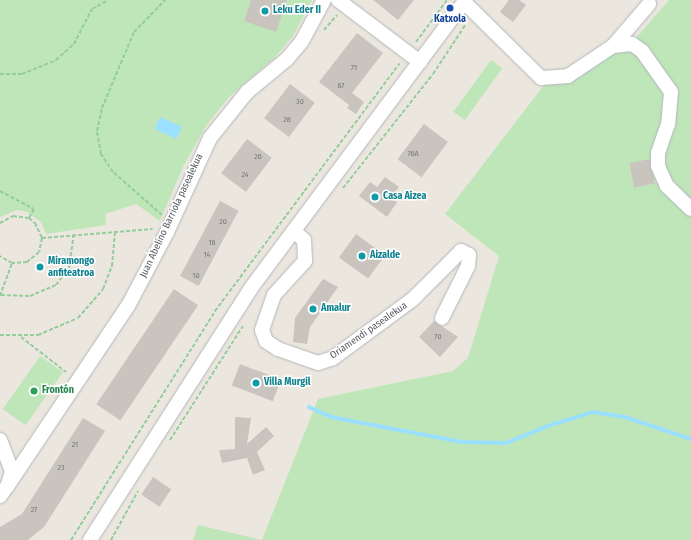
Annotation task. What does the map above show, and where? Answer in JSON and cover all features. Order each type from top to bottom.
[{"type":"street","name":"Juan Abelino Barriola pasealekua","points":[[4,490],[128,306],[166,232],[210,138],[247,92],[295,50],[319,14],[324,0]]},
{"type":"street","points":[[338,0],[420,62]]},
{"type":"street","points":[[90,540],[224,329],[294,231],[420,62],[468,4],[541,78],[568,76],[614,45],[649,4]]},
{"type":"street","points":[[614,45],[632,44],[642,51],[671,92],[668,124],[658,153],[658,166],[667,186],[691,209]]},
{"type":"street","name":"Oriamendi pasealekua","points":[[294,231],[304,240],[305,262],[274,295],[262,330],[266,340],[278,349],[318,363],[334,358],[413,299],[461,251],[469,255],[468,266],[442,318]]},
{"type":"street","points":[[0,440],[10,460],[12,471],[4,490]]},
{"type":"path","points":[[0,74],[30,72],[56,60],[74,44],[92,9],[108,0]]},
{"type":"path","points":[[165,0],[134,32],[102,108],[97,131],[101,154],[113,172],[166,217]]},
{"type":"path","points":[[408,52],[447,0]]},
{"type":"path","points":[[342,190],[433,74],[462,31],[468,4]]},
{"type":"path","points":[[0,191],[34,209],[29,218]]},
{"type":"path","points":[[0,223],[13,216],[29,218],[35,223],[42,238],[34,258],[12,263],[0,256]]},
{"type":"path","points":[[42,238],[74,234],[161,229]]},
{"type":"path","points":[[0,335],[20,337],[38,335],[59,328],[78,318],[92,305],[112,266],[115,231]]},
{"type":"path","points":[[12,263],[0,295],[30,296],[56,285],[69,268],[74,234]]},
{"type":"path","points":[[166,447],[247,320]]},
{"type":"path","points":[[20,337],[68,370]]},
{"type":"path","points":[[111,540],[132,506],[138,489]]},
{"type":"green space","points":[[0,0],[312,0],[293,36],[275,57],[229,97],[206,126],[184,165],[160,221],[136,204],[105,214],[106,225],[46,234],[41,222],[27,212],[17,210],[0,217]]},
{"type":"green space","points":[[669,0],[691,0],[691,540],[262,540],[318,399],[453,371],[468,358],[499,256],[445,214],[544,85],[571,80],[635,39]]},
{"type":"green space","points":[[491,60],[502,68],[465,120],[453,112]]},
{"type":"green space","name":"Frontón","points":[[40,356],[63,372],[26,425],[3,409]]},
{"type":"green space","points":[[198,525],[262,540],[193,540]]},
{"type":"water","points":[[160,117],[182,127],[177,139],[155,129]]},
{"type":"building","name":"Leku Eder II","points":[[251,0],[287,0],[276,32],[244,21]]},
{"type":"building","points":[[373,0],[414,0],[398,20]]},
{"type":"building","points":[[509,0],[519,0],[526,5],[513,22],[500,12]]},
{"type":"building","points":[[357,33],[383,53],[352,93],[364,102],[356,114],[347,108],[349,105],[319,82]]},
{"type":"building","points":[[290,84],[315,103],[289,137],[264,118]]},
{"type":"building","points":[[424,124],[448,142],[421,177],[398,159]]},
{"type":"building","points":[[247,139],[272,158],[246,192],[221,173]]},
{"type":"building","points":[[650,159],[655,184],[634,188],[629,163]]},
{"type":"building","name":"Casa Aizea","points":[[385,177],[399,187],[391,197],[397,202],[387,217],[359,196],[370,182],[377,187]]},
{"type":"building","points":[[220,201],[239,211],[199,286],[180,276]]},
{"type":"building","name":"Aizalde","points":[[356,234],[385,255],[368,279],[339,257]]},
{"type":"building","name":"Amalur","points":[[323,279],[338,287],[310,327],[307,344],[293,342],[295,318]]},
{"type":"building","points":[[174,289],[198,305],[120,420],[96,404]]},
{"type":"building","points":[[434,321],[458,337],[440,357],[419,337]]},
{"type":"building","name":"Villa Murgil","points":[[240,364],[281,380],[273,401],[232,385]]},
{"type":"building","points":[[235,417],[251,418],[247,444],[266,427],[274,436],[257,452],[265,470],[253,475],[247,458],[222,463],[219,450],[235,449]]},
{"type":"building","points":[[83,418],[105,431],[44,527],[28,540],[0,540],[0,527],[22,514]]},
{"type":"building","points":[[153,477],[171,489],[159,507],[141,494]]},
{"type":"waterway","points":[[309,407],[331,417],[462,442],[506,443],[551,425],[593,412],[625,417],[691,439]]},
{"type":"place","name":"Katxola","points":[[450,8]]},
{"type":"place","name":"Leku Eder II","points":[[265,11]]},
{"type":"place","name":"Casa Aizea","points":[[375,197]]},
{"type":"place","name":"Aizalde","points":[[362,256]]},
{"type":"place","name":"Miramongo anfiteatroa","points":[[40,267]]},
{"type":"place","name":"Amalur","points":[[313,309]]},
{"type":"place","name":"Villa Murgil","points":[[256,383]]},
{"type":"place","name":"Frontón","points":[[34,391]]}]
